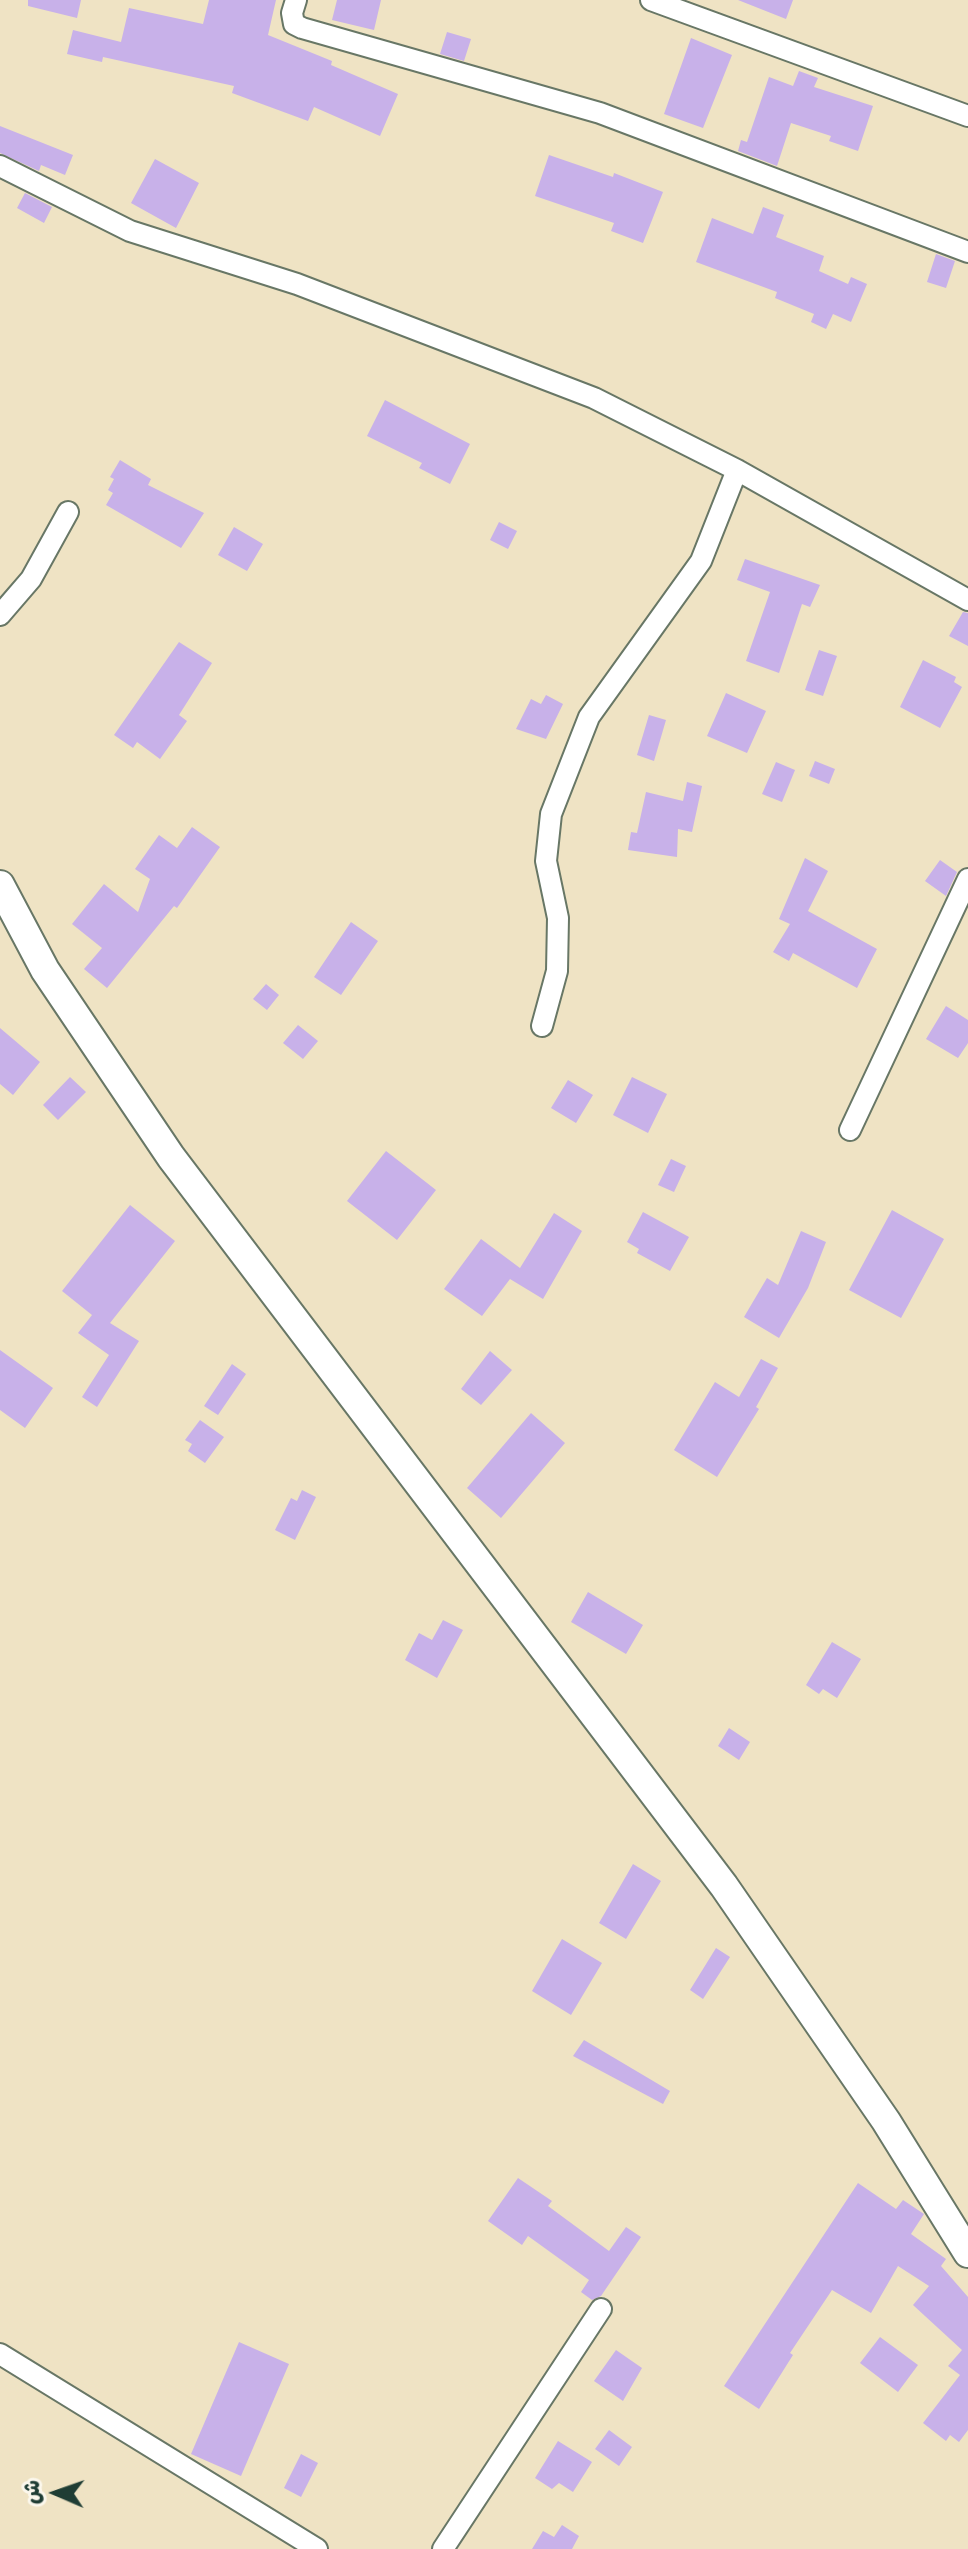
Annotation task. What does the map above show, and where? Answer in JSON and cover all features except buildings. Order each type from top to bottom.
[{"type":"street","points":[[296,0],[292,13],[294,24],[302,28],[600,113],[968,252]]},
{"type":"street","points":[[651,0],[968,116]]},
{"type":"street","points":[[0,166],[130,231],[297,284],[594,398],[737,470],[968,600]]},
{"type":"street","points":[[542,1026],[557,971],[558,918],[546,861],[551,814],[589,717],[701,561],[737,470]]},
{"type":"street","points":[[0,615],[31,579],[68,512]]},
{"type":"street","points":[[850,1130],[968,879]]},
{"type":"street","points":[[0,885],[45,970],[171,1157],[732,1897],[886,2121],[968,2253]]},
{"type":"street","points":[[443,2549],[601,2309]]},
{"type":"street","points":[[0,2354],[317,2549]]}]
